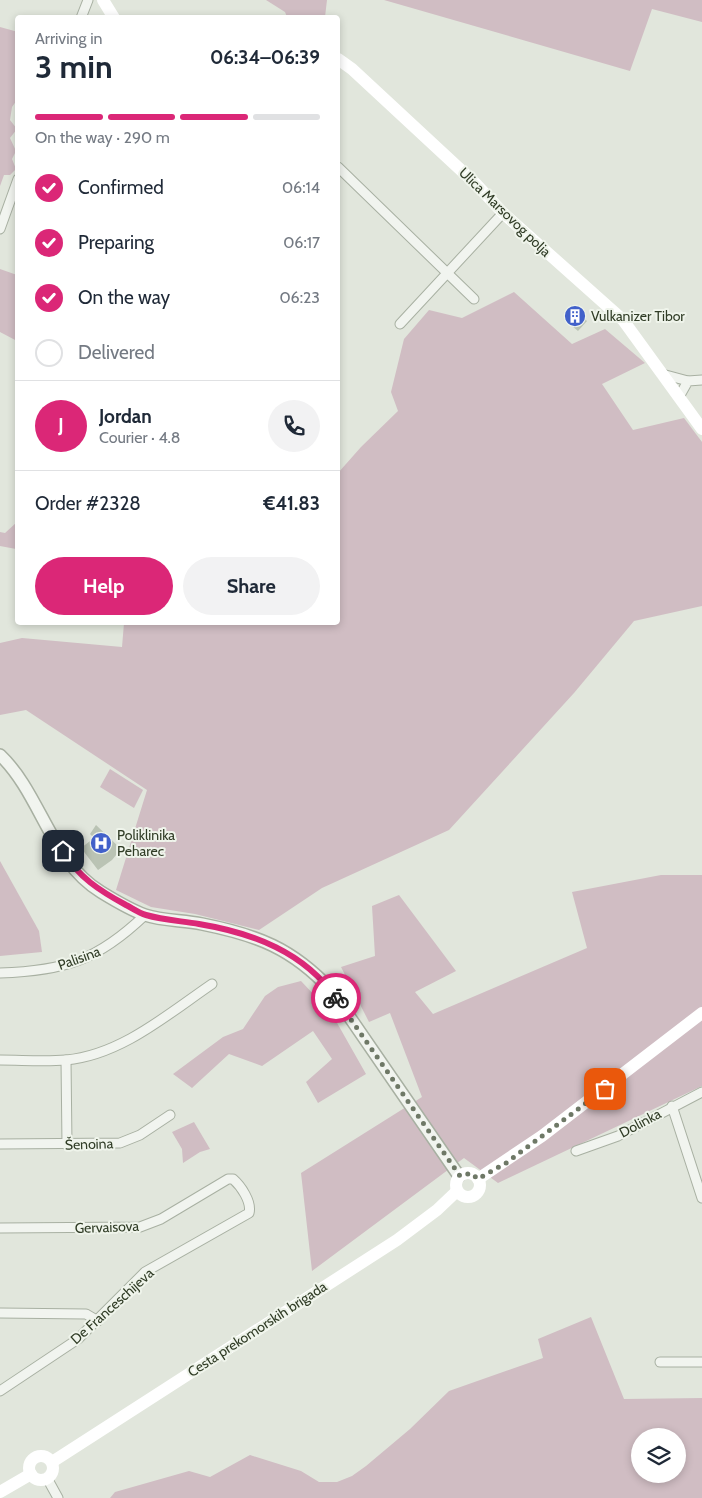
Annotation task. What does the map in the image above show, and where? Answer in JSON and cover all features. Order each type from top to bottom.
[{"type":"main road","points":[[103,0],[112,15]]},
{"type":"main road","name":"Ulica Marsovog polja","points":[[340,60],[352,69],[467,176],[503,214],[623,320],[702,429]]},
{"type":"main road","points":[[478,1179],[506,1163],[702,1013]]},
{"type":"main road","points":[[471,1173],[478,1179],[480,1188],[474,1196],[464,1197],[457,1191],[456,1181],[460,1176],[471,1173]]},
{"type":"main road","name":"Cesta prekomorskih brigada","points":[[52,1462],[396,1240],[437,1210],[457,1191]]},
{"type":"main road","points":[[45,1456],[52,1462],[53,1471],[47,1478],[38,1479],[31,1474],[30,1464],[35,1457],[45,1456]]},
{"type":"main road","points":[[0,1492],[31,1474]]},
{"type":"street","points":[[82,15],[88,0]]},
{"type":"street","points":[[340,169],[474,299]]},
{"type":"street","points":[[0,229],[15,188]]},
{"type":"street","points":[[400,324],[503,214]]},
{"type":"street","points":[[662,374],[688,381],[702,380]]},
{"type":"street","points":[[679,398],[688,381]]},
{"type":"street","points":[[0,755],[18,778],[67,858],[82,876],[100,891],[145,915],[202,924],[257,938],[278,947],[315,973],[331,990],[460,1176]]},
{"type":"street","name":"Palisina","points":[[0,973],[56,968],[88,957],[115,942],[145,915]]},
{"type":"street","points":[[0,1060],[66,1060],[86,1056],[122,1043],[212,984]]},
{"type":"street","points":[[66,1060],[67,1144]]},
{"type":"street","name":"Dolinka","points":[[576,1152],[618,1136],[672,1106],[702,1092]]},
{"type":"street","points":[[672,1106],[702,1198]]},
{"type":"street","name":"Šenoina","points":[[0,1144],[97,1144],[128,1141],[170,1115]]},
{"type":"street","name":"Gervaisova","points":[[0,1228],[140,1227],[161,1219],[228,1179],[233,1178],[249,1202],[250,1208]]},
{"type":"street","name":"De Franceschijeva","points":[[0,1391],[78,1339],[98,1321],[124,1291],[146,1272],[249,1213],[250,1208]]},
{"type":"street","points":[[0,1313],[86,1314],[98,1321]]},
{"type":"street","points":[[660,1362],[702,1362]]},
{"type":"street","points":[[47,1478],[58,1498]]},
{"type":"shaded area","points":[[266,0],[327,0],[325,15],[286,15],[285,12]]},
{"type":"shaded area","points":[[384,0],[702,0],[702,22],[652,9],[630,71]]},
{"type":"shaded area","points":[[0,27],[15,31],[15,103],[12,107],[10,120],[15,126],[15,132],[10,138],[15,149],[12,159],[15,170],[10,175],[4,175],[0,186]]},
{"type":"shaded area","points":[[0,269],[15,274],[15,340],[0,332]]},
{"type":"shaded area","points":[[514,292],[572,344],[605,329],[645,363],[602,384],[633,430],[684,418],[702,442],[702,606],[634,621],[574,693],[449,830],[322,888],[259,930],[195,914],[151,907],[116,890],[147,790],[26,710],[0,715],[0,643],[22,638],[122,647],[124,625],[340,625],[340,471],[398,411],[391,392],[404,339],[429,310],[462,318]]},
{"type":"shaded area","points":[[15,524],[15,549],[0,546],[0,532],[5,533]]},
{"type":"shaded area","points":[[110,769],[143,790],[134,808],[100,787]]},
{"type":"shaded area","points":[[0,861],[39,931],[42,952],[0,956]]},
{"type":"shaded area","points":[[661,875],[702,875],[702,1086],[498,1183],[464,1158],[312,1271],[301,1173],[422,1097],[390,1013],[369,1022],[341,967],[375,956],[372,906],[399,895],[456,971],[415,992],[433,1014],[587,948],[572,892]]},
{"type":"shaded area","points":[[301,981],[332,1014],[366,1074],[318,1103],[306,1082],[332,1059],[313,1031],[262,1066],[229,1054],[192,1088],[173,1074],[223,1037],[243,1029],[265,996],[278,987]]},
{"type":"shaded area","points":[[194,1122],[210,1149],[200,1152],[183,1163],[182,1149],[172,1132]]},
{"type":"shaded area","points":[[591,1317],[624,1399],[702,1398],[702,1498],[110,1498],[115,1492],[189,1471],[210,1477],[250,1455],[301,1471],[319,1482],[337,1482],[352,1476],[366,1466],[410,1429],[449,1391],[543,1358],[538,1339]]},
{"type":"building","name":"Vulkanizer Tibor","points":[[575,311],[587,321],[578,331],[566,321]]},
{"type":"building","name":"Poliklinika Peharec","points":[[96,825],[121,849],[112,860],[98,870],[81,848],[94,838],[90,834]]},
{"type":"way so far","points":[[336,998],[448,1162],[460,1176],[466,1172],[475,1175],[478,1179],[506,1163],[605,1089]]},
{"type":"place","name":"Vulkanizer Tibor","points":[[575,316]]},
{"type":"place","name":"Poliklinika Peharec","points":[[101,843]]},
{"type":"route","points":[[63,851],[82,876],[100,891],[145,915],[202,924],[257,938],[278,947],[315,973],[336,998]]}]
